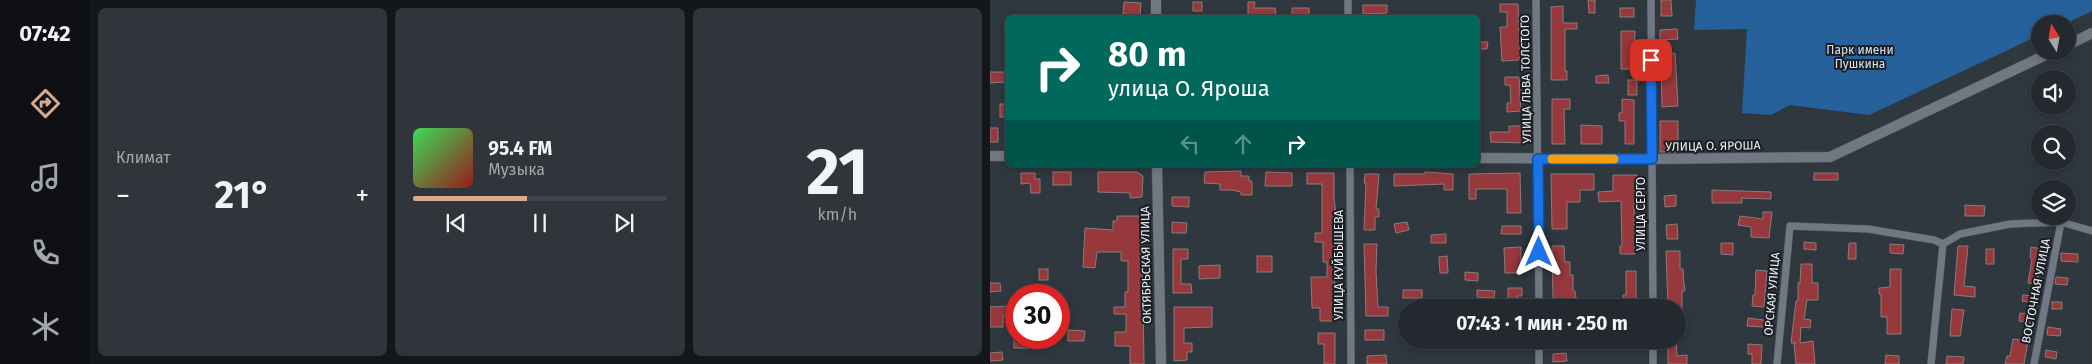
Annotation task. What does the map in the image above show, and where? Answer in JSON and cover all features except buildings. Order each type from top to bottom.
[{"type":"main road","points":[[1156,0],[1156,15]]},
{"type":"main road","points":[[2076,41],[2092,33]]},
{"type":"main road","name":"УЛИЦА О. ЯРОША","points":[[1480,158],[1830,157],[2035,60]]},
{"type":"main road","points":[[990,156],[1005,156]]},
{"type":"main road","name":"ОКТЯБРЬСКАЯ УЛИЦА","points":[[1157,167],[1161,364]]},
{"type":"street","points":[[1348,0],[1348,15]]},
{"type":"street","name":"УЛИЦА ЛЬВА ТОЛСТОГО","points":[[1536,0],[1539,299]]},
{"type":"street","name":"УЛИЦА СЕРГО","points":[[1651,0],[1653,299]]},
{"type":"street","name":"УЛИЦА КУЙБЫШЕВА","points":[[1350,167],[1351,364]]},
{"type":"street","points":[[1931,364],[1944,244],[1960,234],[2010,224],[2031,223]]},
{"type":"street","name":"ВОСТОЧНАЯ УЛИЦА","points":[[2034,364],[2060,225]]},
{"type":"street","points":[[2071,225],[2092,231]]},
{"type":"street","name":"ОРСКАЯ УЛИЦА","points":[[1777,364],[1790,226],[1868,229],[1934,240],[1944,244]]},
{"type":"street","points":[[1539,349],[1539,364]]},
{"type":"street","points":[[1653,349],[1653,364]]},
{"type":"green space","name":"Парк имени Пушкина","points":[[1696,0],[2092,0],[2092,11],[2076,19],[2076,15],[2031,15],[2031,39],[1869,115],[1790,105],[1771,115],[1742,113],[1747,29],[1694,30]]},
{"type":"slow traffic","points":[[1552,159],[1614,159]]},
{"type":"route","points":[[1539,252],[1538,159],[1652,159],[1651,60]]}]
